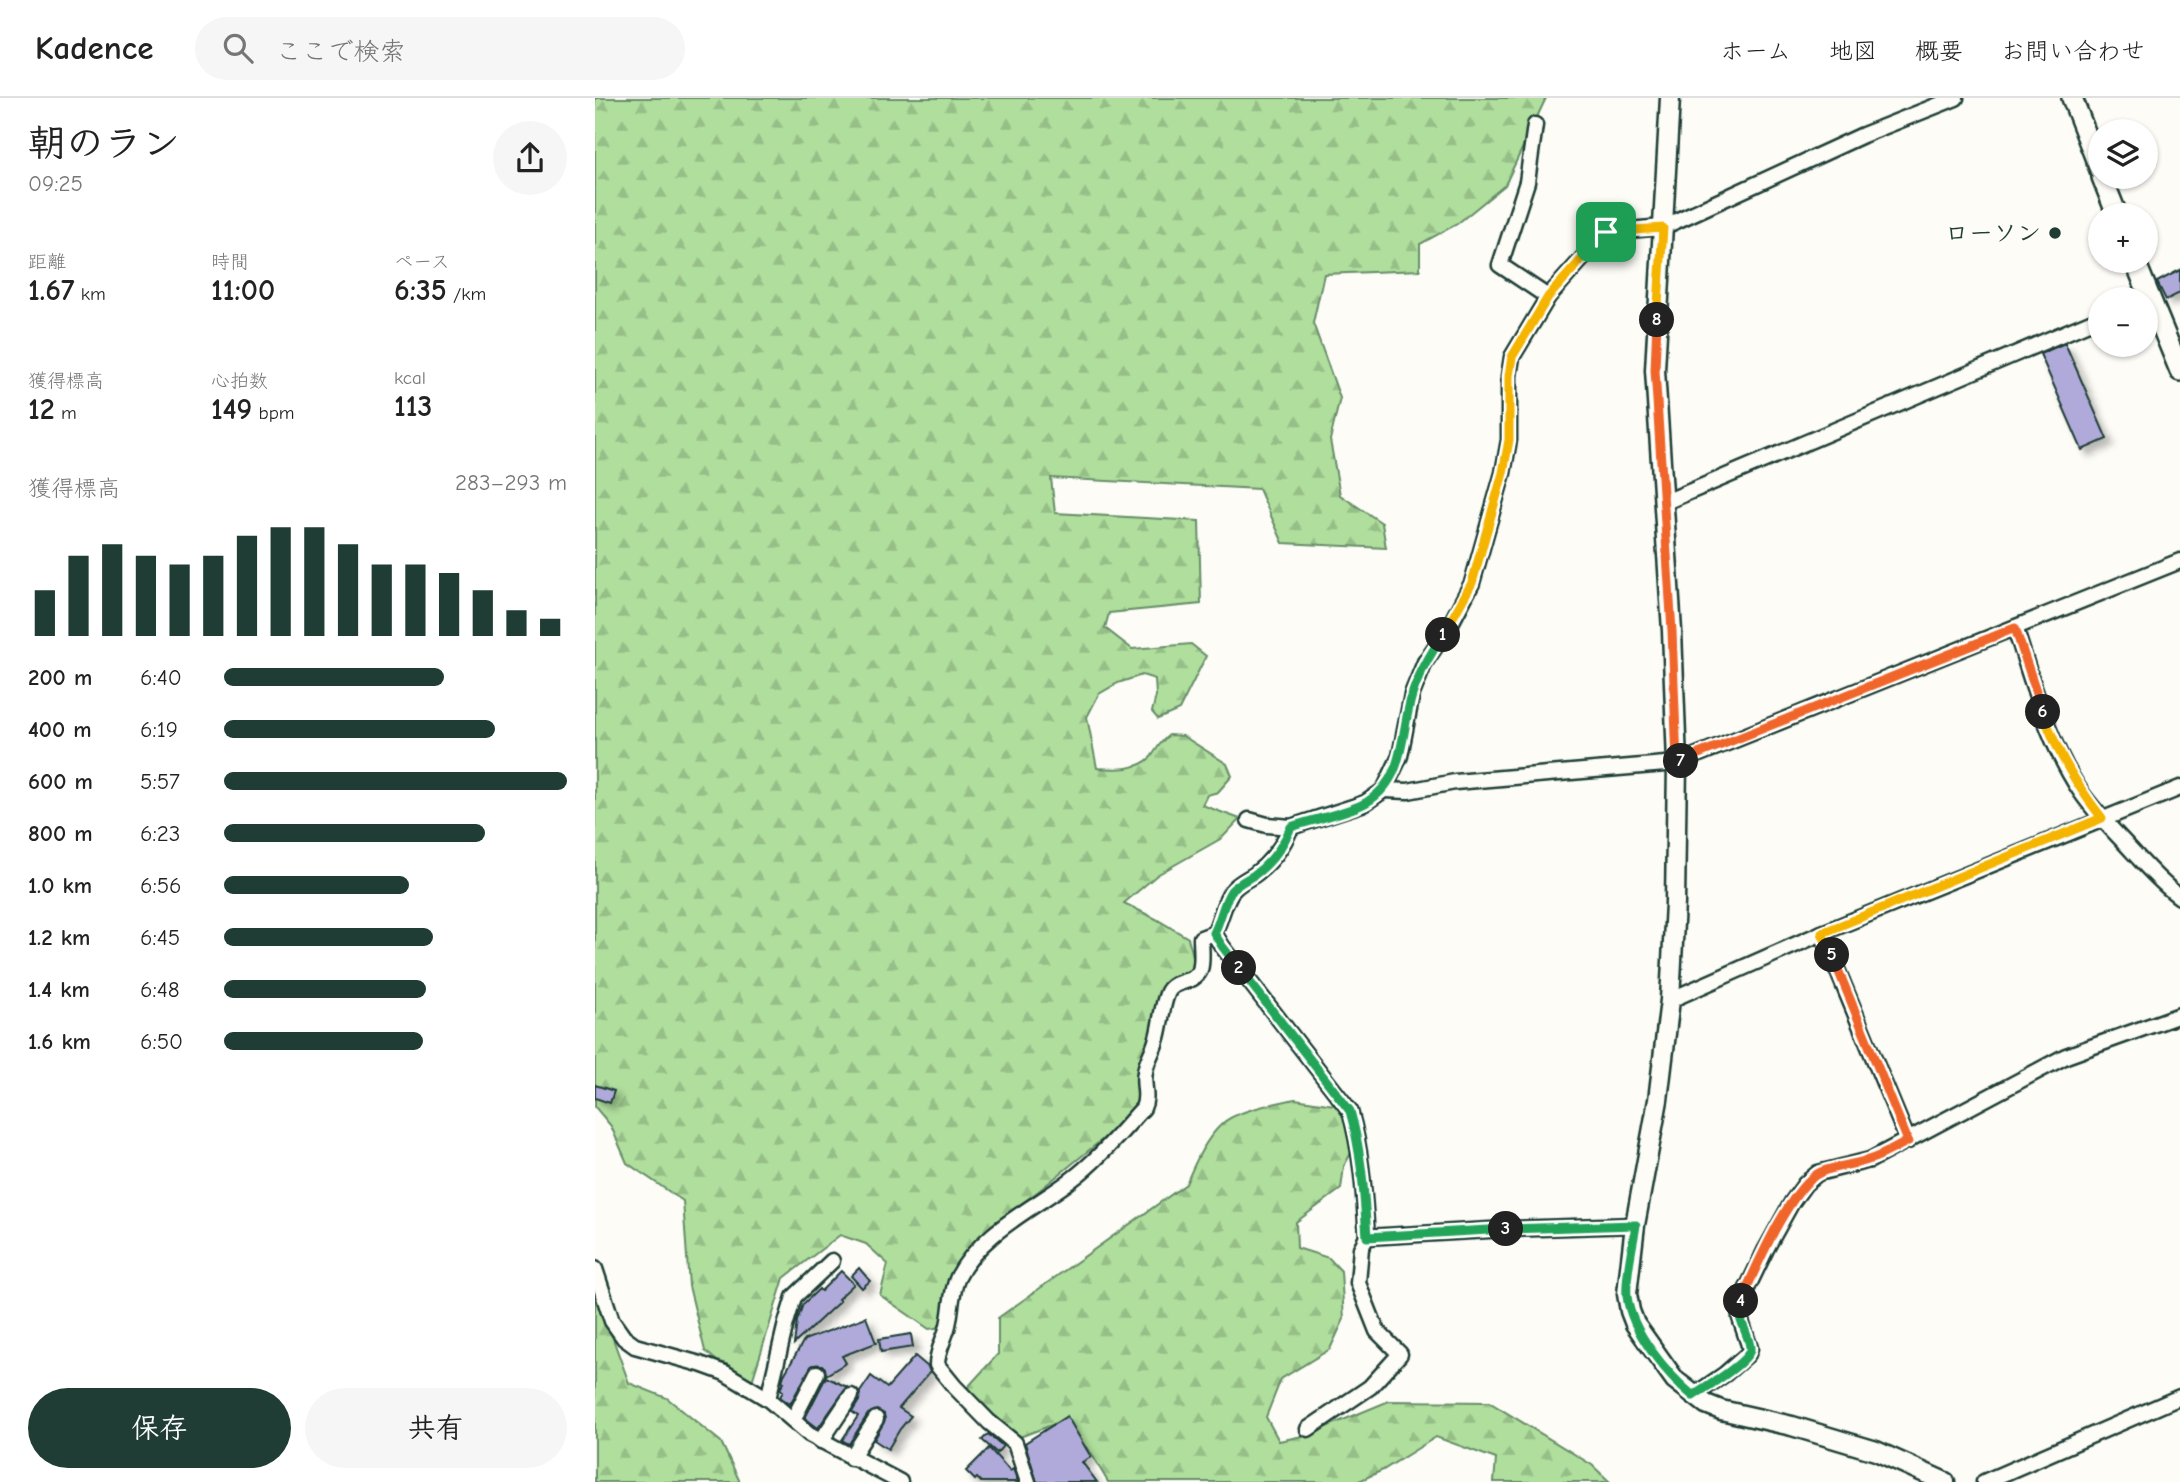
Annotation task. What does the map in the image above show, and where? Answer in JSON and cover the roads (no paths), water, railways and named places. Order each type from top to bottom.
[{"type":"main road","points":[[2072,98],[2088,139]]},
{"type":"main road","points":[[2158,324],[2180,371]]},
{"type":"street","points":[[1670,98],[1670,137],[1655,370],[1672,631],[1677,763],[1675,902],[1670,1000],[1658,1100],[1627,1294],[1630,1311],[1635,1324],[1675,1380],[1706,1404],[1875,1451],[1945,1482]]},
{"type":"street","points":[[1249,820],[1266,825],[1291,827],[1365,803],[1384,790],[1400,756],[1412,694],[1425,662],[1449,627],[1472,583],[1503,473],[1509,440],[1509,376],[1512,357],[1548,297],[1606,232],[1663,228],[1863,135],[1956,98]]},
{"type":"street","points":[[1535,125],[1527,182],[1500,265],[1548,297]]},
{"type":"street","points":[[1663,503],[2088,323]]},
{"type":"street","points":[[1384,790],[1408,790],[1455,782],[1677,763],[2180,561]]},
{"type":"street","points":[[2015,628],[2047,725],[2081,792],[2163,885],[2180,897]]},
{"type":"street","points":[[1670,1000],[1822,933],[2180,788]]},
{"type":"street","points":[[1028,1482],[1015,1443],[989,1422],[937,1365],[937,1355],[947,1329],[957,1279],[995,1232],[1072,1179],[1102,1152],[1143,1108],[1147,1100],[1145,1068],[1156,1042],[1171,987],[1178,982],[1194,978],[1200,971],[1202,937],[1214,933],[1233,889],[1257,873],[1274,857],[1291,827]]},
{"type":"street","points":[[1214,933],[1350,1111],[1363,1173],[1367,1237],[1361,1248],[1358,1283],[1377,1331],[1400,1354],[1370,1387],[1308,1429]]},
{"type":"street","points":[[1822,933],[1908,1141]]},
{"type":"street","points":[[1693,1396],[1748,1354],[1750,1348],[1740,1318],[1739,1305],[1792,1202],[1805,1184],[1818,1173],[1870,1160],[2066,1056],[2180,1015]]},
{"type":"street","points":[[1367,1237],[1636,1225]]},
{"type":"street","points":[[768,1399],[794,1297],[832,1261]]},
{"type":"street","points":[[595,1269],[612,1321],[624,1338],[635,1346],[725,1373],[768,1399],[809,1434],[900,1482]]},
{"type":"street","points":[[793,1420],[817,1373]]},
{"type":"street","points":[[821,1441],[851,1396]]},
{"type":"street","points":[[1984,1482],[2180,1397]]},
{"type":"street","points":[[852,1458],[876,1419]]},
{"type":"place","name":"ローソン","points":[[2055,233]]}]
